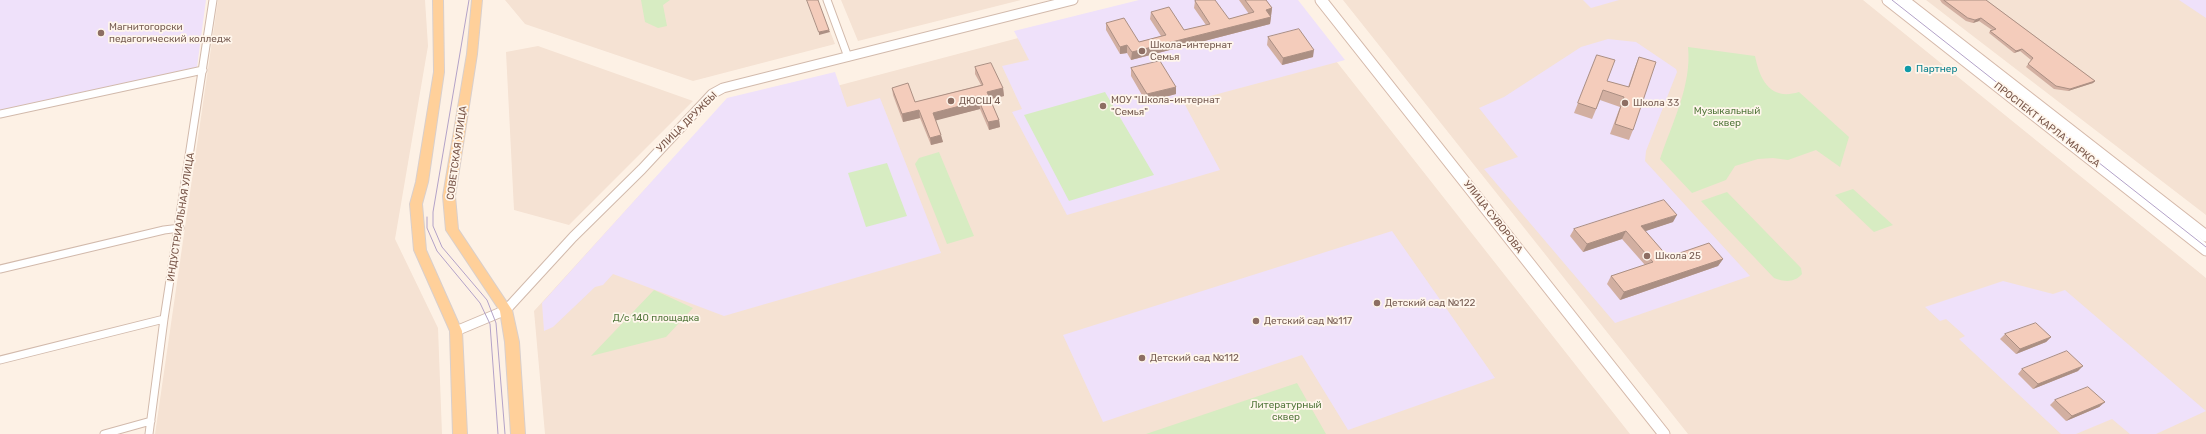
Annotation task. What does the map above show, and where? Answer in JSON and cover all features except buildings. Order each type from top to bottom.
[{"type":"main road","points":[[438,0],[439,72],[422,182],[416,204],[420,250],[456,331],[460,434]]},
{"type":"main road","name":"СОВЕТСКАЯ УЛИЦА","points":[[477,0],[472,54],[449,196],[452,230],[506,310],[512,342],[518,434]]},
{"type":"main road","name":"УЛИЦА СУВОРОВА","points":[[1321,0],[1664,434]]},
{"type":"main road","name":"ПРОСПЕКТ КАРЛА МАРКСА","points":[[1888,0],[2206,250]]},
{"type":"main road","name":"ПРОСПЕКТ КАРЛА МАРКСА","points":[[1903,0],[2206,236]]},
{"type":"street","name":"ИНДУСТРИАЛЬНАЯ УЛИЦА","points":[[149,434],[164,319],[180,228],[213,0]]},
{"type":"street","points":[[827,0],[848,57]]},
{"type":"street","name":"УЛИЦА ДРУЖБЫ","points":[[456,331],[506,310],[573,237],[642,169],[712,94],[723,88],[1073,0]]},
{"type":"street","points":[[0,114],[203,70]]},
{"type":"street","points":[[0,269],[164,230],[180,228]]},
{"type":"street","points":[[0,360],[164,319]]},
{"type":"street","points":[[104,434],[151,421]]},
{"type":"shaded area","name":"Магнитогорски педагогический колледж","points":[[0,0],[206,0],[197,67],[0,111]]},
{"type":"shaded area","points":[[218,0],[425,0],[428,46],[395,239],[438,328],[442,434],[155,434]]},
{"type":"shaded area","points":[[505,0],[818,0],[835,44],[693,81],[525,24]]},
{"type":"shaded area","points":[[841,0],[1021,0],[858,41]]},
{"type":"shaded area","name":"МОУ \"Школа-интернат \"Семья\"","points":[[1139,0],[1298,0],[1345,60],[1184,103],[1220,170],[1067,215],[1012,112],[1022,109],[1002,66],[1029,60],[1014,31]]},
{"type":"shaded area","points":[[1162,0],[1288,0],[1630,434],[545,434],[534,311],[708,120]]},
{"type":"shaded area","points":[[1343,0],[1863,0],[2206,278],[2206,434],[1688,434]]},
{"type":"shaded area","points":[[1583,0],[1619,0],[1591,8]]},
{"type":"shaded area","points":[[1926,0],[2206,0],[2206,215]]},
{"type":"shaded area","points":[[2179,0],[2206,0],[2206,18]]},
{"type":"shaded area","points":[[1608,39],[1636,42],[1676,69],[1677,72],[1646,151],[1645,161],[1750,276],[1615,323],[1484,169],[1518,157],[1479,108],[1504,97],[1581,47]]},
{"type":"shaded area","points":[[538,46],[693,101],[569,225],[514,210],[506,52]]},
{"type":"shaded area","points":[[835,72],[847,107],[880,98],[941,253],[724,316],[613,274],[603,285],[595,287],[553,327],[544,331],[542,303],[727,98]]},
{"type":"shaded area","points":[[1392,231],[1495,378],[1348,430],[1302,355],[1103,422],[1063,335]]},
{"type":"shaded area","points":[[2003,281],[2053,294],[2065,290],[2206,411],[2156,434],[2130,434],[2112,419],[2076,434],[2061,434],[1959,339],[1965,336],[1946,319],[1940,321],[1925,307]]},
{"type":"green space","points":[[641,0],[670,0],[663,5],[667,26],[658,28],[645,22]]},
{"type":"green space","name":"Музыкальный сквер","points":[[1688,47],[1755,56],[1763,80],[1768,86],[1781,94],[1799,92],[1849,137],[1840,167],[1816,150],[1788,160],[1773,158],[1758,159],[1735,166],[1726,180],[1692,193],[1660,159],[1684,90],[1687,75]]},
{"type":"green space","points":[[1105,92],[1154,175],[1069,201],[1024,115]]},
{"type":"green space","points":[[939,152],[974,236],[947,244],[915,164],[919,158]]},
{"type":"green space","points":[[887,163],[907,216],[866,227],[848,173]]},
{"type":"green space","points":[[1853,189],[1893,225],[1874,232],[1835,195]]},
{"type":"green space","points":[[1727,192],[1801,268],[1802,274],[1799,277],[1789,281],[1774,278],[1701,201]]},
{"type":"green space","name":"Д/с 140 площадка","points":[[654,290],[693,308],[666,337],[591,356]]},
{"type":"green space","name":"Литературный сквер","points":[[1297,383],[1326,434],[1146,434]]},
{"type":"tram line","points":[[469,0],[433,212],[433,226],[442,247],[487,300],[496,323],[505,434]]},
{"type":"tram line","points":[[1892,0],[2206,247]]},
{"type":"tram line","points":[[427,217],[427,228],[437,251],[480,303],[490,324],[498,434]]},
{"type":"place","name":"Магнитогорски педагогический колледж","points":[[101,33]]},
{"type":"place","name":"Школа-интернат Семья","points":[[1142,51]]},
{"type":"place","name":"Партнер","points":[[1908,69]]},
{"type":"place","name":"ДЮСШ 4","points":[[951,101]]},
{"type":"place","name":"Школа 33","points":[[1625,103]]},
{"type":"place","name":"МОУ \"Школа-интернат \"Семья\"","points":[[1103,106]]},
{"type":"place","name":"Школа 25","points":[[1647,256]]},
{"type":"place","name":"Детский сад №122","points":[[1377,303]]},
{"type":"place","name":"Детский сад №117","points":[[1256,321]]},
{"type":"place","name":"Детский сад №112","points":[[1142,358]]}]
